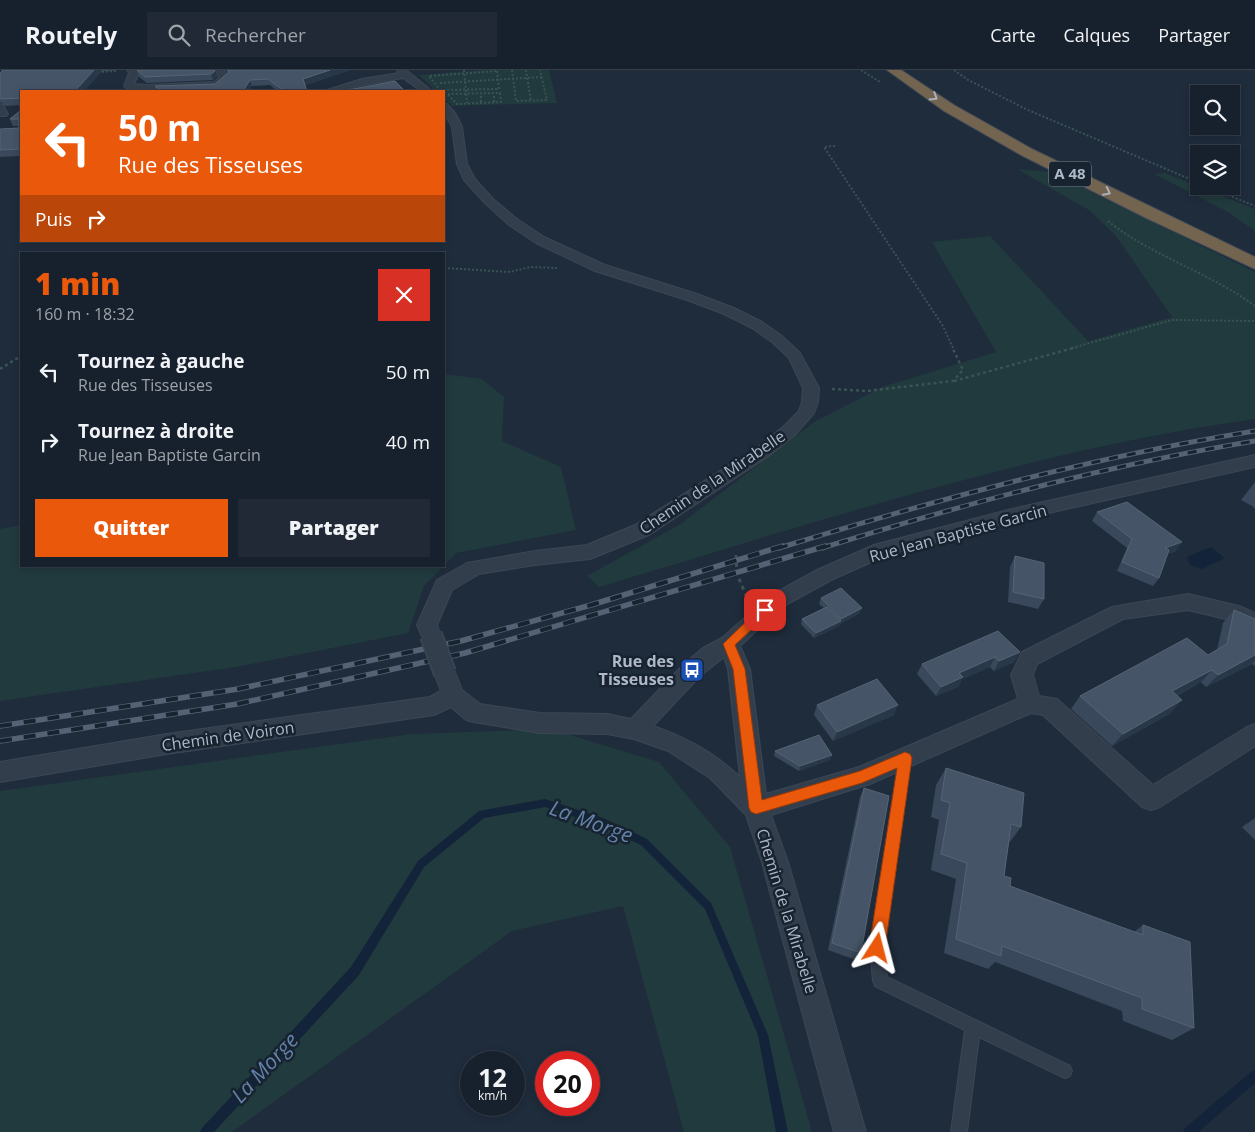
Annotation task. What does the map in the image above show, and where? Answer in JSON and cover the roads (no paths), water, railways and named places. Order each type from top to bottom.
[{"type":"highway","name":"A 48","points":[[893,70],[952,109],[1025,151],[1255,264]]},
{"type":"highway","name":"A 48","points":[[914,70],[964,103],[1051,151],[1123,188],[1255,250]]},
{"type":"street","points":[[126,71],[134,73],[129,86],[147,90],[217,85],[224,78],[220,70]]},
{"type":"street","points":[[333,90],[405,71],[426,90]]},
{"type":"street","name":"Chemin de la Mirabelle","points":[[445,107],[452,115],[457,127],[462,164],[470,180],[489,201],[513,222],[540,240],[567,254],[608,270],[692,296],[729,310],[757,325],[777,339],[795,356],[811,388],[810,402],[806,413],[789,431],[764,451],[642,530],[590,552],[535,558],[474,568],[444,585],[427,625],[453,695],[474,713],[540,723],[607,724],[635,729],[676,744],[718,771],[756,808],[775,862],[850,1132]]},
{"type":"street","name":"Rue Jean Baptiste Garcin","points":[[635,729],[692,670],[710,654],[728,644],[775,602],[824,576],[881,550],[1012,515],[1255,461]]},
{"type":"street","points":[[1030,704],[1022,675],[1030,658],[1119,612],[1188,602],[1239,614],[1255,622]]},
{"type":"street","points":[[728,644],[739,669],[756,808],[862,777],[1030,704],[1049,706],[1151,799],[1255,734]]},
{"type":"street","name":"Chemin de Voiron","points":[[0,772],[167,744],[434,706],[453,695]]},
{"type":"lane","points":[[905,758],[877,948],[880,981],[1066,1071]]},
{"type":"lane","points":[[959,1132],[974,1026]]},
{"type":"water","points":[[1211,547],[1225,558],[1202,569],[1190,565],[1187,557]]},
{"type":"waterway","name":"La Morge","points":[[206,1132],[355,971],[421,864],[482,814],[545,803],[600,821],[644,842],[708,906],[763,1035],[782,1132]]},
{"type":"waterway","name":"La Morge","points":[[1189,1132],[1255,1076]]},
{"type":"railway","points":[[779,548],[896,513],[1015,481],[1134,454],[1255,431]]},
{"type":"railway","points":[[822,548],[929,516],[1037,487],[1145,462],[1255,441]]},
{"type":"railway","points":[[0,726],[238,689],[461,641],[591,605],[783,546]]},
{"type":"railway","points":[[0,741],[237,704],[465,653],[826,546]]},
{"type":"place","name":"Rue des Tisseuses","points":[[692,670]]}]
